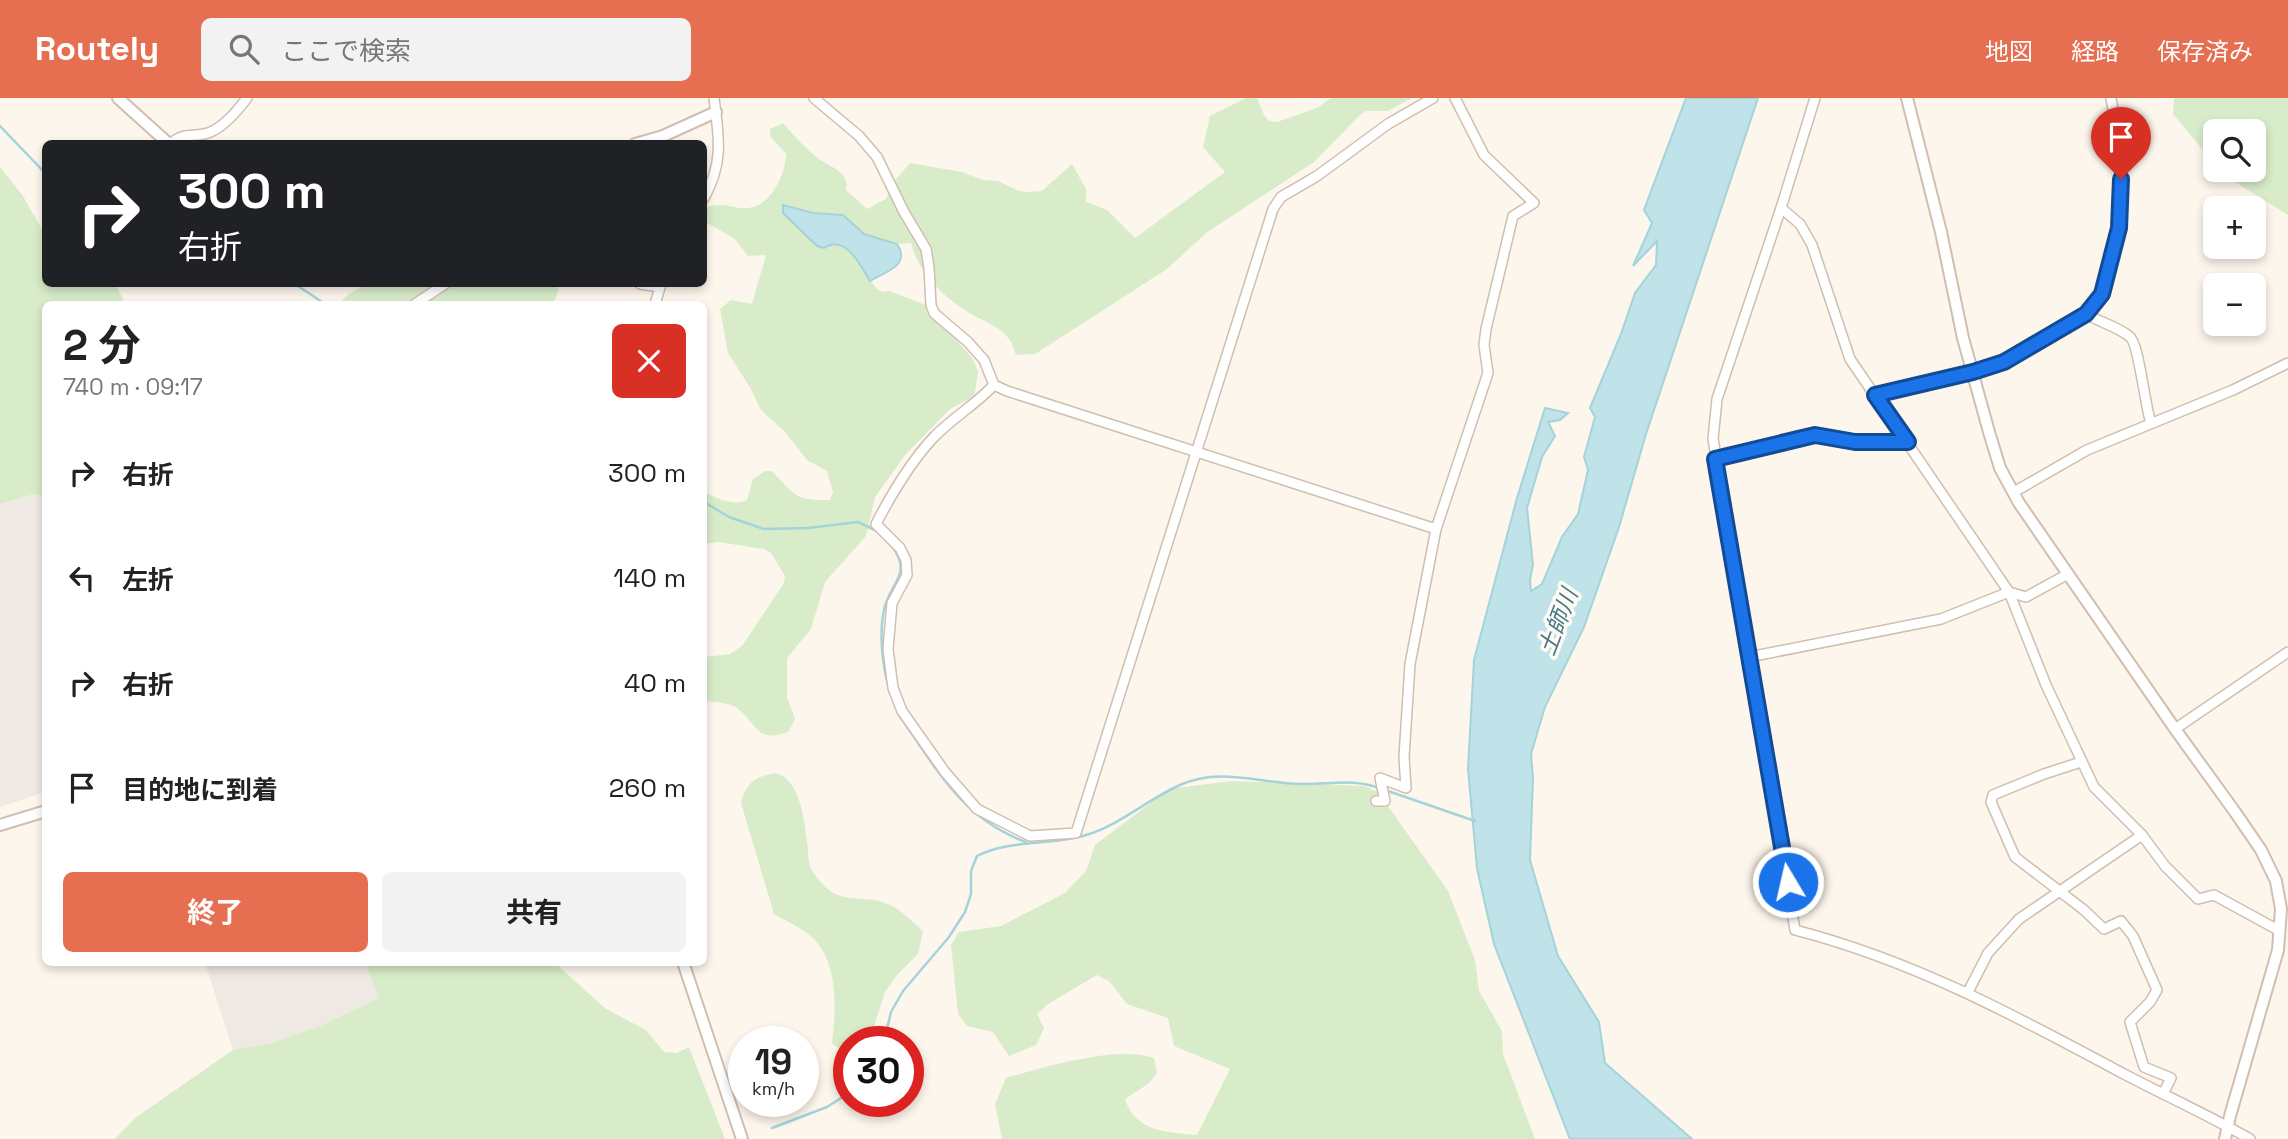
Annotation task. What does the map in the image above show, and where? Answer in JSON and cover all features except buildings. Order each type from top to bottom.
[{"type":"street","points":[[118,98],[165,140]]},
{"type":"street","points":[[174,140],[180,135],[209,132],[236,111],[247,98]]},
{"type":"street","points":[[707,193],[714,180],[720,157],[714,98]]},
{"type":"street","points":[[814,98],[859,136],[877,157],[904,212],[926,248],[934,313],[968,342],[984,360],[994,385],[1436,529]]},
{"type":"street","points":[[994,385],[934,437],[902,475],[876,524],[900,548],[906,560],[907,575],[892,603],[888,649],[893,688],[902,711],[944,772],[977,809],[1030,836],[1076,833],[1273,209],[1281,197],[1317,176],[1388,124],[1433,98]]},
{"type":"street","points":[[1376,801],[1385,800],[1380,778],[1406,788],[1404,757],[1410,664],[1436,529],[1488,373],[1485,358],[1486,329],[1507,232],[1513,216],[1534,203],[1484,156],[1455,98]]},
{"type":"street","points":[[1815,98],[1717,399],[1713,439],[1795,930],[1888,958],[1968,992],[2250,1139]]},
{"type":"street","points":[[1907,98],[1973,372],[2000,468],[2068,574],[2261,850],[2276,881],[2281,909],[2278,950],[2225,1139]]},
{"type":"street","points":[[1875,395],[2004,362],[2086,314],[2102,294],[2119,228],[2121,156],[2110,98]]},
{"type":"street","points":[[649,140],[716,112]]},
{"type":"street","points":[[1781,208],[1800,224],[1812,245],[1850,359],[2009,592],[2046,685],[2094,787],[2142,835],[2165,866],[2199,899],[2214,895],[2280,931]]},
{"type":"street","points":[[420,301],[440,287]]},
{"type":"street","points":[[2086,314],[2130,337],[2136,344],[2140,377],[2151,423]]},
{"type":"street","points":[[2014,492],[2087,450],[2233,390],[2288,363]]},
{"type":"street","points":[[1715,459],[1815,435],[1855,442],[1908,442]]},
{"type":"street","points":[[1749,657],[1941,620],[2009,592],[2026,597],[2068,574]]},
{"type":"street","points":[[2175,729],[2288,652]]},
{"type":"street","points":[[2081,762],[2044,774],[1993,796],[1991,802],[2015,857],[2084,910],[2104,929],[2121,921],[2133,936],[2157,990],[2150,1002],[2130,1023],[2144,1068],[2171,1078],[2163,1094]]},
{"type":"street","points":[[0,825],[42,812]]},
{"type":"street","points":[[1968,992],[1988,953],[2019,919],[2142,835]]},
{"type":"street","points":[[684,966],[742,1139]]},
{"type":"shaded area","points":[[36,494],[42,496],[42,793],[0,807],[0,504]]},
{"type":"shaded area","points":[[206,966],[366,966],[379,998],[322,1025],[272,1043],[233,1050]]},
{"type":"green space","points":[[1246,98],[1257,98],[1269,121],[1277,122],[1317,108],[1331,98],[1412,98],[1388,111],[1366,111],[1360,115],[1314,162],[1206,233],[1167,269],[1035,354],[1016,355],[1013,345],[1003,332],[947,297],[925,273],[911,243],[891,244],[864,234],[843,215],[813,213],[783,206],[830,244],[838,245],[852,254],[876,288],[926,305],[972,358],[978,371],[975,393],[950,409],[906,454],[875,497],[866,536],[825,582],[811,629],[787,658],[787,697],[795,719],[788,732],[777,735],[763,734],[734,706],[707,701],[707,657],[730,654],[742,646],[784,583],[785,576],[771,553],[764,549],[718,542],[707,544],[707,493],[725,501],[742,502],[747,500],[753,479],[765,471],[772,471],[791,491],[802,498],[830,500],[833,492],[827,471],[807,460],[785,432],[761,410],[728,353],[720,309],[731,300],[752,304],[766,255],[748,256],[735,239],[707,223],[707,208],[722,205],[748,208],[770,196],[780,180],[786,154],[770,136],[770,129],[783,123],[814,155],[843,175],[846,190],[867,209],[886,199],[896,179],[910,163],[962,172],[1027,192],[1042,191],[1072,164],[1086,189],[1086,202],[1107,210],[1135,238],[1225,172],[1203,147],[1210,116]]},
{"type":"green space","points":[[2174,98],[2288,98],[2288,215],[2266,201],[2266,196],[2258,196],[2235,182],[2266,182],[2266,119],[2203,119],[2203,150],[2173,114]]},
{"type":"green space","points":[[0,167],[23,196],[42,230],[42,287],[117,287],[124,301],[42,301],[42,496],[35,494],[0,504]]},
{"type":"green space","points":[[362,287],[559,289],[554,301],[341,301]]},
{"type":"green space","points":[[775,773],[783,776],[795,791],[804,822],[810,865],[823,885],[842,896],[882,902],[894,907],[923,931],[918,954],[885,992],[874,1026],[833,1026],[834,987],[821,948],[812,937],[774,914],[741,803],[745,790],[752,782]]},
{"type":"green space","points":[[1232,781],[1364,786],[1378,792],[1448,891],[1475,960],[1479,991],[1502,1031],[1503,1054],[1535,1139],[1002,1139],[995,1104],[1006,1078],[1080,1059],[1120,1054],[1154,1058],[1157,1073],[1148,1084],[1125,1099],[1136,1118],[1164,1131],[1197,1135],[1230,1069],[1174,1046],[1168,1018],[1127,1004],[1109,981],[1097,975],[1048,1004],[1037,1014],[1044,1028],[1036,1045],[1009,1056],[993,1032],[967,1026],[958,1014],[951,945],[959,932],[1001,926],[1065,893],[1086,871],[1095,845],[1169,789]]},
{"type":"green space","points":[[366,966],[558,966],[606,1009],[646,1030],[664,1052],[677,1053],[689,1047],[725,1139],[115,1139],[135,1118],[233,1050],[272,1043],[322,1025],[379,998]]},
{"type":"water","name":"土師川","points":[[1686,98],[1758,98],[1646,434],[1619,527],[1584,627],[1545,707],[1531,754],[1533,778],[1530,860],[1558,956],[1599,1022],[1605,1063],[1692,1139],[1570,1139],[1494,944],[1477,868],[1468,769],[1474,660],[1517,498],[1545,408],[1568,413],[1560,420],[1548,422],[1555,436],[1542,457],[1527,508],[1533,565],[1531,591],[1542,584],[1562,537],[1578,514],[1588,470],[1584,457],[1595,417],[1590,408],[1635,293],[1656,265],[1657,241],[1633,266],[1652,223],[1644,210]]},
{"type":"water","points":[[783,205],[813,213],[843,215],[864,234],[897,244],[901,251],[899,262],[870,281],[851,253],[839,245],[832,244],[824,248],[817,246],[783,213]]},
{"type":"waterway","points":[[0,126],[42,170]]},
{"type":"waterway","points":[[300,287],[320,301]]},
{"type":"waterway","points":[[707,504],[729,517],[764,529],[808,528],[858,522],[879,532]]},
{"type":"waterway","points":[[889,688],[882,649],[882,619],[900,571],[898,555],[891,545]]},
{"type":"waterway","points":[[895,704],[899,715],[939,772],[967,806],[984,820],[1026,842]]},
{"type":"waterway","points":[[888,1026],[891,1012],[903,991],[949,937],[965,912],[971,894],[971,871],[977,856],[1003,847],[1059,841],[1098,831],[1180,785],[1210,777],[1240,777],[1300,784],[1350,783],[1379,788]]},
{"type":"waterway","points":[[1385,790],[1475,821]]},
{"type":"waterway","points":[[772,1128],[833,1103]]},
{"type":"route","points":[[1788,882],[1715,459],[1815,435],[1855,442],[1908,442],[1875,395],[2004,362],[2086,314],[2102,294],[2119,228],[2121,179]]}]
